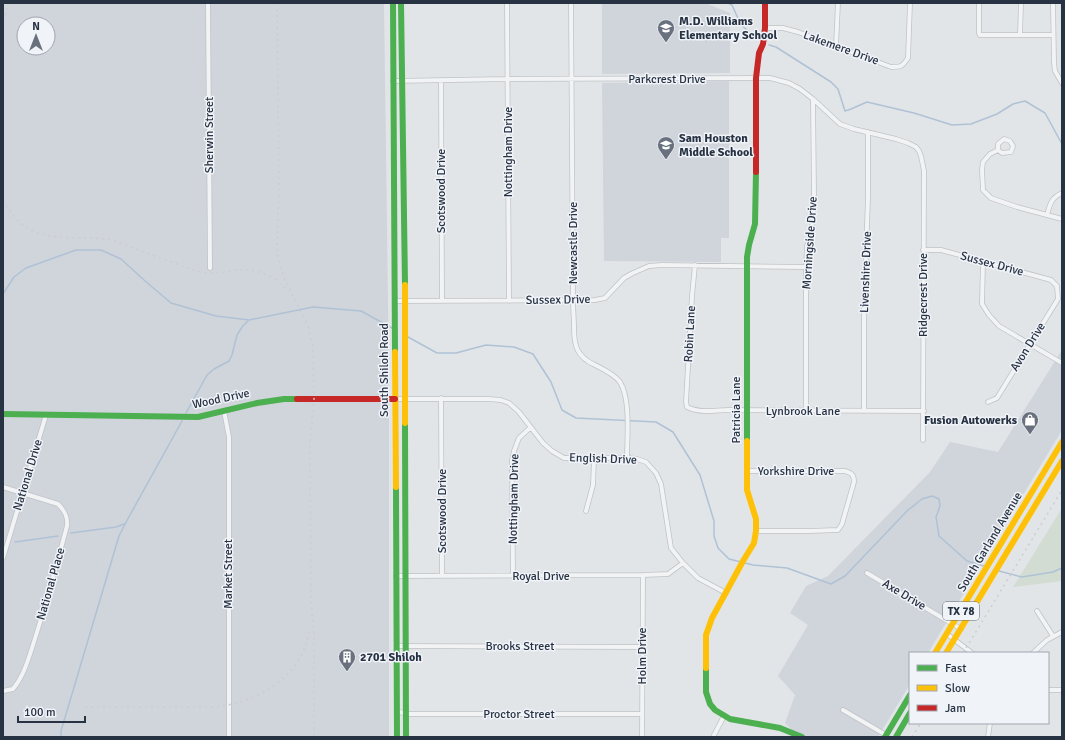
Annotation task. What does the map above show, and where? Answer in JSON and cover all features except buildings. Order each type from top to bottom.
[{"type":"main road","name":"South Shiloh Road","points":[[393,3],[397,737]]},
{"type":"main road","name":"South Shiloh Road","points":[[402,3],[405,301],[406,737]]},
{"type":"main road","name":"Patricia Lane","points":[[765,3],[765,28],[756,78],[755,224],[747,257],[747,490],[756,520],[756,531],[754,543],[712,618],[706,635],[706,692],[710,704],[715,710],[730,719],[780,728],[790,735],[802,737]]},
{"type":"main road","name":"Wood Drive","points":[[3,414],[198,417],[284,399],[395,399]]},
{"type":"main road","name":"South Garland Avenue","points":[[936,652],[1062,442]]},
{"type":"main road","name":"South Garland Avenue","points":[[947,652],[1062,461]]},
{"type":"main road","points":[[885,736],[909,697]]},
{"type":"main road","points":[[896,737],[909,715]]},
{"type":"street","name":"Sherwin Street","points":[[208,3],[210,268]]},
{"type":"street","name":"Nottingham Drive","points":[[507,3],[509,301]]},
{"type":"street","name":"Newcastle Drive","points":[[571,3],[574,341],[580,356],[619,381],[625,394],[627,403],[627,458]]},
{"type":"street","points":[[836,46],[838,3]]},
{"type":"street","name":"Lakemere Drive","points":[[765,28],[783,28],[804,34],[891,66],[899,67],[904,65],[909,54],[910,3]]},
{"type":"street","points":[[979,3],[980,35],[1053,35]]},
{"type":"street","points":[[1020,35],[1021,3]]},
{"type":"street","points":[[1053,3],[1055,70],[1062,82]]},
{"type":"street","name":"Parkcrest Drive","points":[[393,81],[770,78],[789,83],[800,90],[813,99],[840,124],[908,143],[916,147],[919,151]]},
{"type":"street","name":"Scotswood Drive","points":[[441,80],[442,301]]},
{"type":"street","name":"Morningside Drive","points":[[806,411],[806,267],[807,246],[812,230],[814,195],[813,99]]},
{"type":"street","name":"Livenshire Drive","points":[[864,411],[864,307],[868,198],[868,132]]},
{"type":"street","points":[[998,150],[990,154],[983,162],[983,190],[991,198],[1017,208],[1062,219]]},
{"type":"street","name":"Ridgecrest Drive","points":[[919,151],[924,171],[923,440]]},
{"type":"street","points":[[1047,215],[1051,201],[1062,193]]},
{"type":"street","name":"Sussex Drive","points":[[923,250],[941,250],[1051,280],[1057,286]]},
{"type":"street","points":[[983,262],[982,304],[989,315],[1000,326],[1062,363]]},
{"type":"street","name":"Sussex Drive","points":[[395,301],[595,300],[605,298],[624,278],[633,272],[649,266],[695,265],[806,267]]},
{"type":"street","name":"Robin Lane","points":[[686,402],[695,265]]},
{"type":"street","name":"Avon Drive","points":[[988,402],[997,398],[1058,299],[1057,286]]},
{"type":"street","name":"Scotswood Drive","points":[[441,398],[442,576]]},
{"type":"street","name":"English Drive","points":[[395,399],[441,398],[501,400],[509,403],[531,427],[543,443],[552,451],[564,458],[627,458],[646,462],[656,473],[662,484],[671,548],[698,578],[726,593]]},
{"type":"street","name":"Lynbrook Lane","points":[[686,402],[687,407],[706,411],[924,411]]},
{"type":"street","name":"Market Street","points":[[224,411],[229,437],[228,737]]},
{"type":"street","name":"National Drive","points":[[3,558],[46,415]]},
{"type":"street","name":"Nottingham Drive","points":[[513,576],[512,460],[519,438],[531,427]]},
{"type":"street","points":[[586,511],[593,485],[594,459]]},
{"type":"street","name":"Yorkshire Drive","points":[[747,471],[845,471],[850,472],[854,476],[854,482],[842,524],[838,530],[756,531]]},
{"type":"street","name":"National Place","points":[[3,487],[58,504],[64,510],[68,520],[39,628],[24,671],[19,682],[13,689],[3,691]]},
{"type":"street","name":"Royal Drive","points":[[396,576],[668,574],[683,563]]},
{"type":"street","name":"Axe Drive","points":[[867,573],[961,629]]},
{"type":"street","name":"Holm Drive","points":[[642,737],[643,575]]},
{"type":"street","points":[[1037,611],[1053,636]]},
{"type":"street","points":[[1034,652],[1053,636],[1062,632]]},
{"type":"street","points":[[947,634],[971,652]]},
{"type":"street","name":"Brooks Street","points":[[397,646],[642,647]]},
{"type":"street","points":[[1049,690],[1062,690]]},
{"type":"street","points":[[843,710],[885,736]]},
{"type":"street","name":"Proctor Street","points":[[397,711],[406,714],[642,714]]},
{"type":"street","points":[[713,737],[724,716]]},
{"type":"street","points":[[988,737],[990,724]]},
{"type":"shaded area","points":[[3,3],[384,3],[389,379],[389,737],[3,737]]},
{"type":"shaded area","name":"M.D. Williams Elementary School","points":[[602,3],[705,3],[730,13],[730,73],[602,74]]},
{"type":"shaded area","name":"Sam Houston Middle School","points":[[729,81],[729,238],[721,238],[721,262],[604,261],[602,83]]},
{"type":"shaded area","points":[[1062,350],[1062,430],[929,652],[909,652],[909,686],[878,737],[799,737],[785,723],[795,695],[778,676],[808,625],[790,613],[806,586],[828,576],[930,472],[950,442],[998,452]]},
{"type":"shaded area","points":[[1062,508],[1062,581],[1013,587]]},
{"type":"waterway","points":[[728,3],[732,5],[741,25],[753,35]]},
{"type":"waterway","points":[[769,45],[776,47],[831,82],[838,89],[845,111],[867,102],[914,113],[952,125],[971,124],[997,114],[1013,104],[1025,101],[1045,113],[1062,144]]},
{"type":"waterway","points":[[3,294],[14,277],[26,268],[76,250],[101,250],[121,259],[171,303],[216,316],[249,320],[313,307],[361,311],[392,328]]},
{"type":"waterway","points":[[186,413],[207,375],[214,369],[229,361],[237,335],[248,321]]},
{"type":"waterway","points":[[408,337],[437,353],[456,353],[486,345],[514,347],[533,354],[551,382],[562,410],[576,418],[656,422],[673,432],[700,475],[714,521],[714,536],[718,548],[729,559],[741,562]]},
{"type":"waterway","points":[[61,737],[61,731],[119,536],[182,421]]},
{"type":"waterway","points":[[745,563],[787,568],[831,584],[845,576],[907,511],[922,499],[932,496],[939,499],[940,506],[936,517],[939,536],[967,561],[984,566]]},
{"type":"waterway","points":[[71,533],[116,527],[124,524]]},
{"type":"waterway","points":[[15,542],[58,536]]},
{"type":"waterway","points":[[999,571],[1022,577],[1053,572],[1062,568]]},
{"type":"railway","points":[[3,21],[9,3]]},
{"type":"railway","points":[[277,3],[279,188],[278,256],[284,278],[308,326],[313,348],[314,399],[310,446],[311,601],[314,631],[314,737]]},
{"type":"railway","points":[[3,200],[13,216],[25,226],[37,233],[51,236],[112,240],[196,271],[207,273],[252,270],[271,277],[288,291]]},
{"type":"railway","points":[[964,652],[1062,490]]},
{"type":"railway","points":[[85,707],[216,707],[229,705],[254,697],[277,684],[295,666],[302,654],[310,627]]},
{"type":"railway","points":[[912,737],[920,724]]},
{"type":"traffic: fast","points":[[393,3],[395,352]]},
{"type":"traffic: fast","points":[[401,3],[405,285]]},
{"type":"traffic: fast","points":[[747,441],[747,257],[755,224],[756,172]]},
{"type":"traffic: fast","points":[[3,414],[198,417],[257,403],[284,399],[297,399]]},
{"type":"traffic: fast","points":[[405,423],[406,737]]},
{"type":"traffic: fast","points":[[396,487],[397,737]]},
{"type":"traffic: fast","points":[[706,668],[706,692],[710,704],[715,710],[730,719],[780,728],[802,737]]},
{"type":"traffic: fast","points":[[885,737],[909,697]]},
{"type":"traffic: fast","points":[[896,737],[909,715]]},
{"type":"traffic: slow","points":[[405,285],[405,423]]},
{"type":"traffic: slow","points":[[395,352],[396,487]]},
{"type":"traffic: slow","points":[[706,668],[706,635],[712,618],[754,543],[756,519],[747,490],[747,441]]},
{"type":"traffic: slow","points":[[936,652],[1062,442]]},
{"type":"traffic: slow","points":[[947,652],[1062,461]]},
{"type":"traffic: jam","points":[[756,172],[756,78],[759,53],[763,44],[765,28],[765,3]]},
{"type":"traffic: jam","points":[[297,399],[395,399]]},
{"type":"place","name":"M.D. Williams Elementary School","points":[[666,43]]},
{"type":"place","name":"Sam Houston Middle School","points":[[666,160]]},
{"type":"place","name":"Fusion Autowerks","points":[[1030,435]]},
{"type":"place","name":"2701 Shiloh","points":[[347,672]]}]
